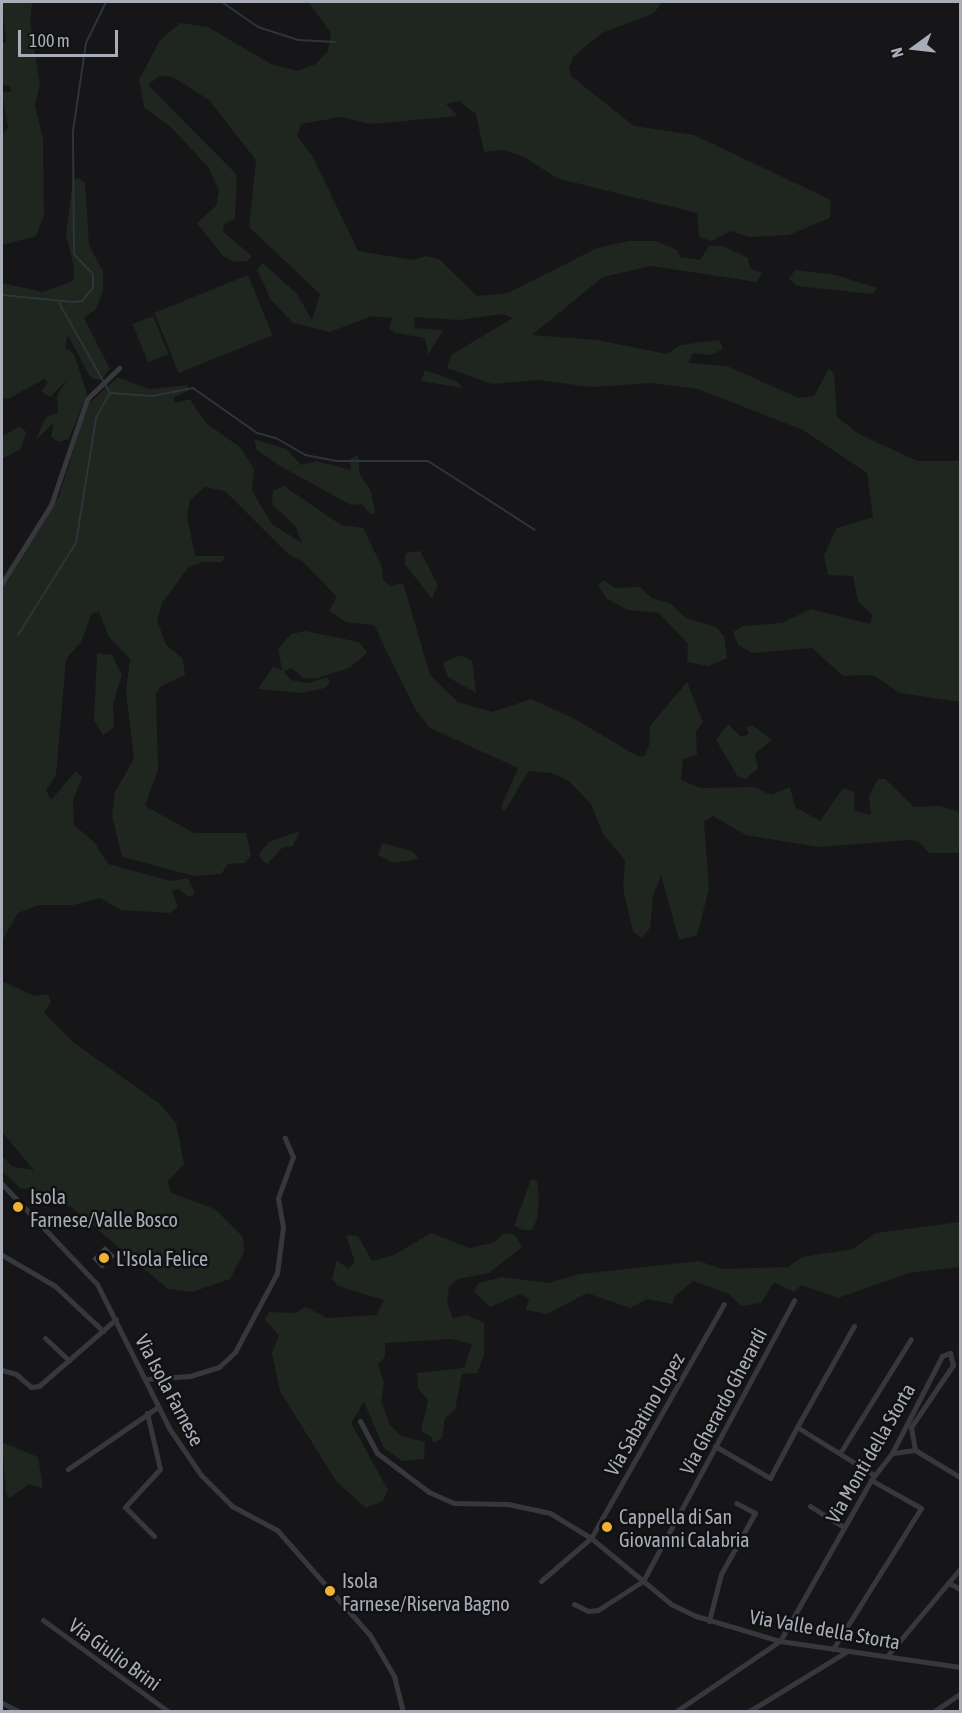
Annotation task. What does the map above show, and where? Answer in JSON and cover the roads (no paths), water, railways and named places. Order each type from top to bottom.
[{"type":"street","points":[[2,583],[51,505],[84,405],[98,387],[119,368]]},
{"type":"street","points":[[145,1379],[190,1376],[219,1367],[235,1352],[277,1274],[283,1227],[278,1198],[292,1157],[285,1138]]},
{"type":"street","name":"Via Isola Farnese","points":[[2,1184],[91,1276],[117,1319],[158,1407],[187,1457],[216,1492],[238,1510],[277,1530],[312,1575],[366,1629],[394,1676],[404,1712]]},
{"type":"street","points":[[2,1255],[55,1286],[103,1331]]},
{"type":"street","name":"Via Gherardo Gherardi","points":[[643,1581],[794,1300]]},
{"type":"street","name":"Via Sabatino Lopez","points":[[541,1581],[591,1538],[724,1304]]},
{"type":"street","points":[[2,1370],[35,1388],[117,1319]]},
{"type":"street","points":[[715,1446],[770,1478],[854,1326]]},
{"type":"street","points":[[45,1338],[69,1360]]},
{"type":"street","points":[[840,1453],[911,1340]]},
{"type":"street","name":"Via Monti della Storta","points":[[780,1641],[872,1478],[892,1453],[942,1356],[950,1353],[954,1361],[948,1374],[911,1427],[915,1450]]},
{"type":"street","points":[[68,1469],[158,1407]]},
{"type":"street","points":[[147,1413],[160,1469],[124,1505],[154,1536]]},
{"type":"street","name":"Via Valle della Storta","points":[[360,1421],[376,1453],[444,1500],[508,1504],[550,1513],[591,1538],[677,1607],[709,1621],[780,1641],[960,1667]]},
{"type":"street","points":[[797,1427],[921,1508],[833,1649]]},
{"type":"street","points":[[892,1453],[915,1450],[960,1477]]},
{"type":"street","points":[[709,1621],[721,1574],[754,1513],[736,1503]]},
{"type":"street","points":[[810,1506],[844,1527]]},
{"type":"street","points":[[887,1656],[960,1569]]},
{"type":"street","points":[[574,1604],[588,1611],[597,1610],[643,1581]]},
{"type":"street","points":[[949,1582],[960,1589]]},
{"type":"street","name":"Via Giulio Brini","points":[[43,1620],[169,1712]]},
{"type":"street","points":[[675,1712],[780,1641]]},
{"type":"street","points":[[748,1712],[846,1652]]},
{"type":"street","points":[[934,1711],[960,1694]]},
{"type":"street","points":[[2,1703],[20,1712]]},
{"type":"waterway","points":[[2,295],[74,302],[82,301],[93,288],[93,274],[74,254],[73,131],[86,43],[106,2]]},
{"type":"waterway","points":[[222,2],[258,27],[298,40],[335,42]]},
{"type":"waterway","points":[[18,635],[76,543],[96,418],[110,393],[59,303]]},
{"type":"waterway","points":[[110,393],[152,396],[193,388],[257,433],[276,438],[305,455],[336,461],[428,461],[535,530]]},
{"type":"place","name":"Isola Farnese/Valle Bosco","points":[[18,1207]]},
{"type":"place","name":"L'Isola Felice","points":[[104,1258]]},
{"type":"place","name":"Cappella di San Giovanni Calabria","points":[[607,1527]]},
{"type":"place","name":"Isola Farnese/Riserva Bagno","points":[[330,1591]]}]
